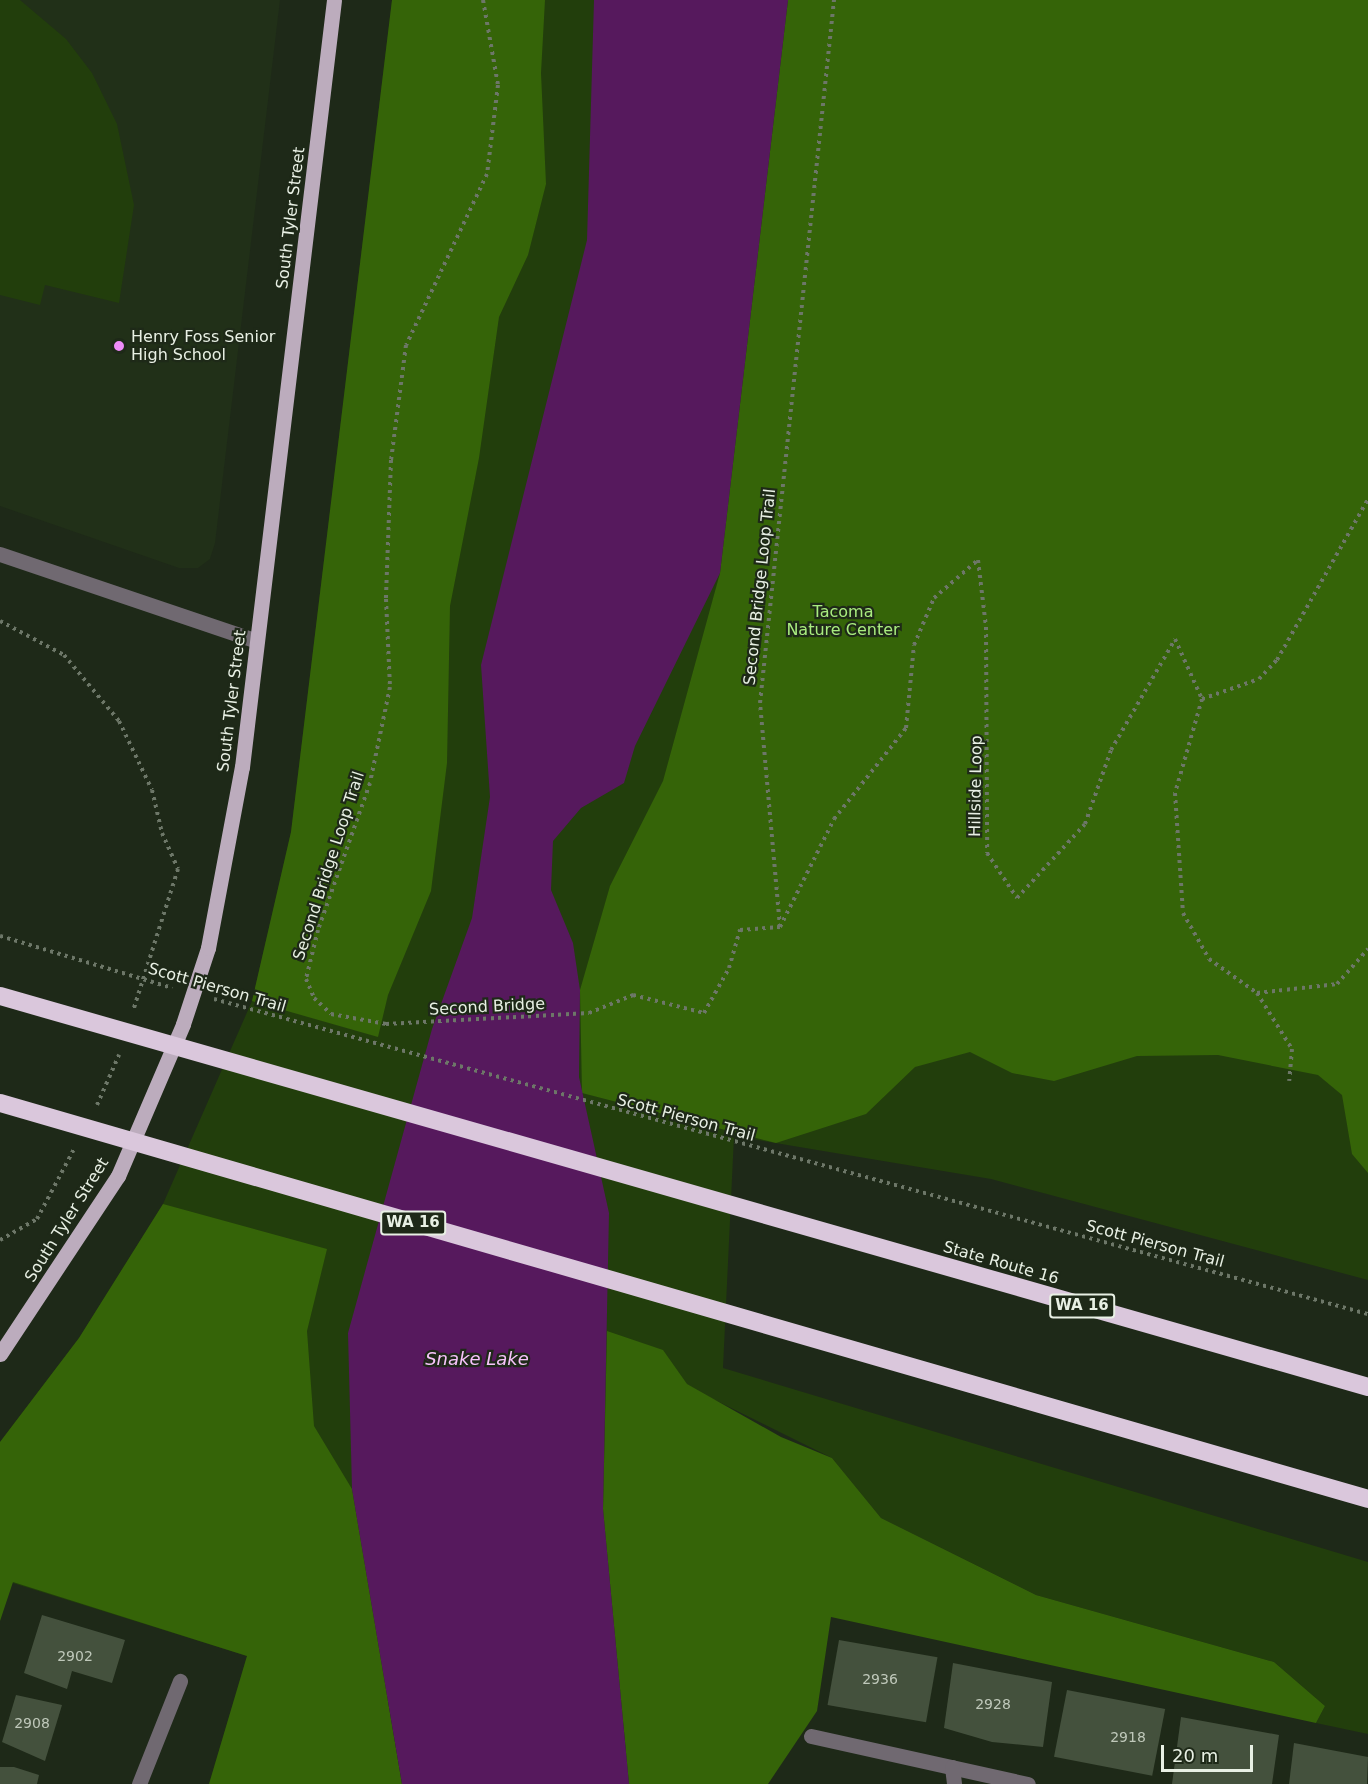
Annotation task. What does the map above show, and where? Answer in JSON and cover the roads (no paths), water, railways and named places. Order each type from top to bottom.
[{"type":"highway","points":[[0,989],[38,1007]]},
{"type":"highway","name":"WA 16","points":[[0,996],[38,1007]]},
{"type":"highway","name":"State Route 16","points":[[38,1007],[797,1226],[1368,1387]]},
{"type":"highway","name":"WA 16","points":[[0,1103],[1368,1499]]},
{"type":"highway","points":[[1328,1375],[1368,1382]]},
{"type":"main road","name":"South Tyler Street","points":[[0,1354],[118,1176],[183,1024],[208,948],[224,868],[257,641],[334,0]]},
{"type":"street","points":[[0,554],[257,641]]},
{"type":"street","points":[[139,1784],[180,1681]]},
{"type":"street","points":[[811,1736],[1028,1784]]},
{"type":"street","points":[[952,1767],[954,1784]]},
{"type":"water","name":"Snake Lake","points":[[594,0],[788,0],[720,573],[635,746],[624,783],[581,808],[553,841],[551,890],[573,943],[580,990],[579,1077],[609,1213],[603,1509],[629,1784],[402,1784],[352,1489],[348,1333],[432,1029],[472,918],[490,797],[481,665],[587,240]]},
{"type":"place","name":"Henry Foss Senior High School","points":[[119,346]]},
{"type":"park label","name":"Tacoma Nature Center","points":[[843,621]]}]
